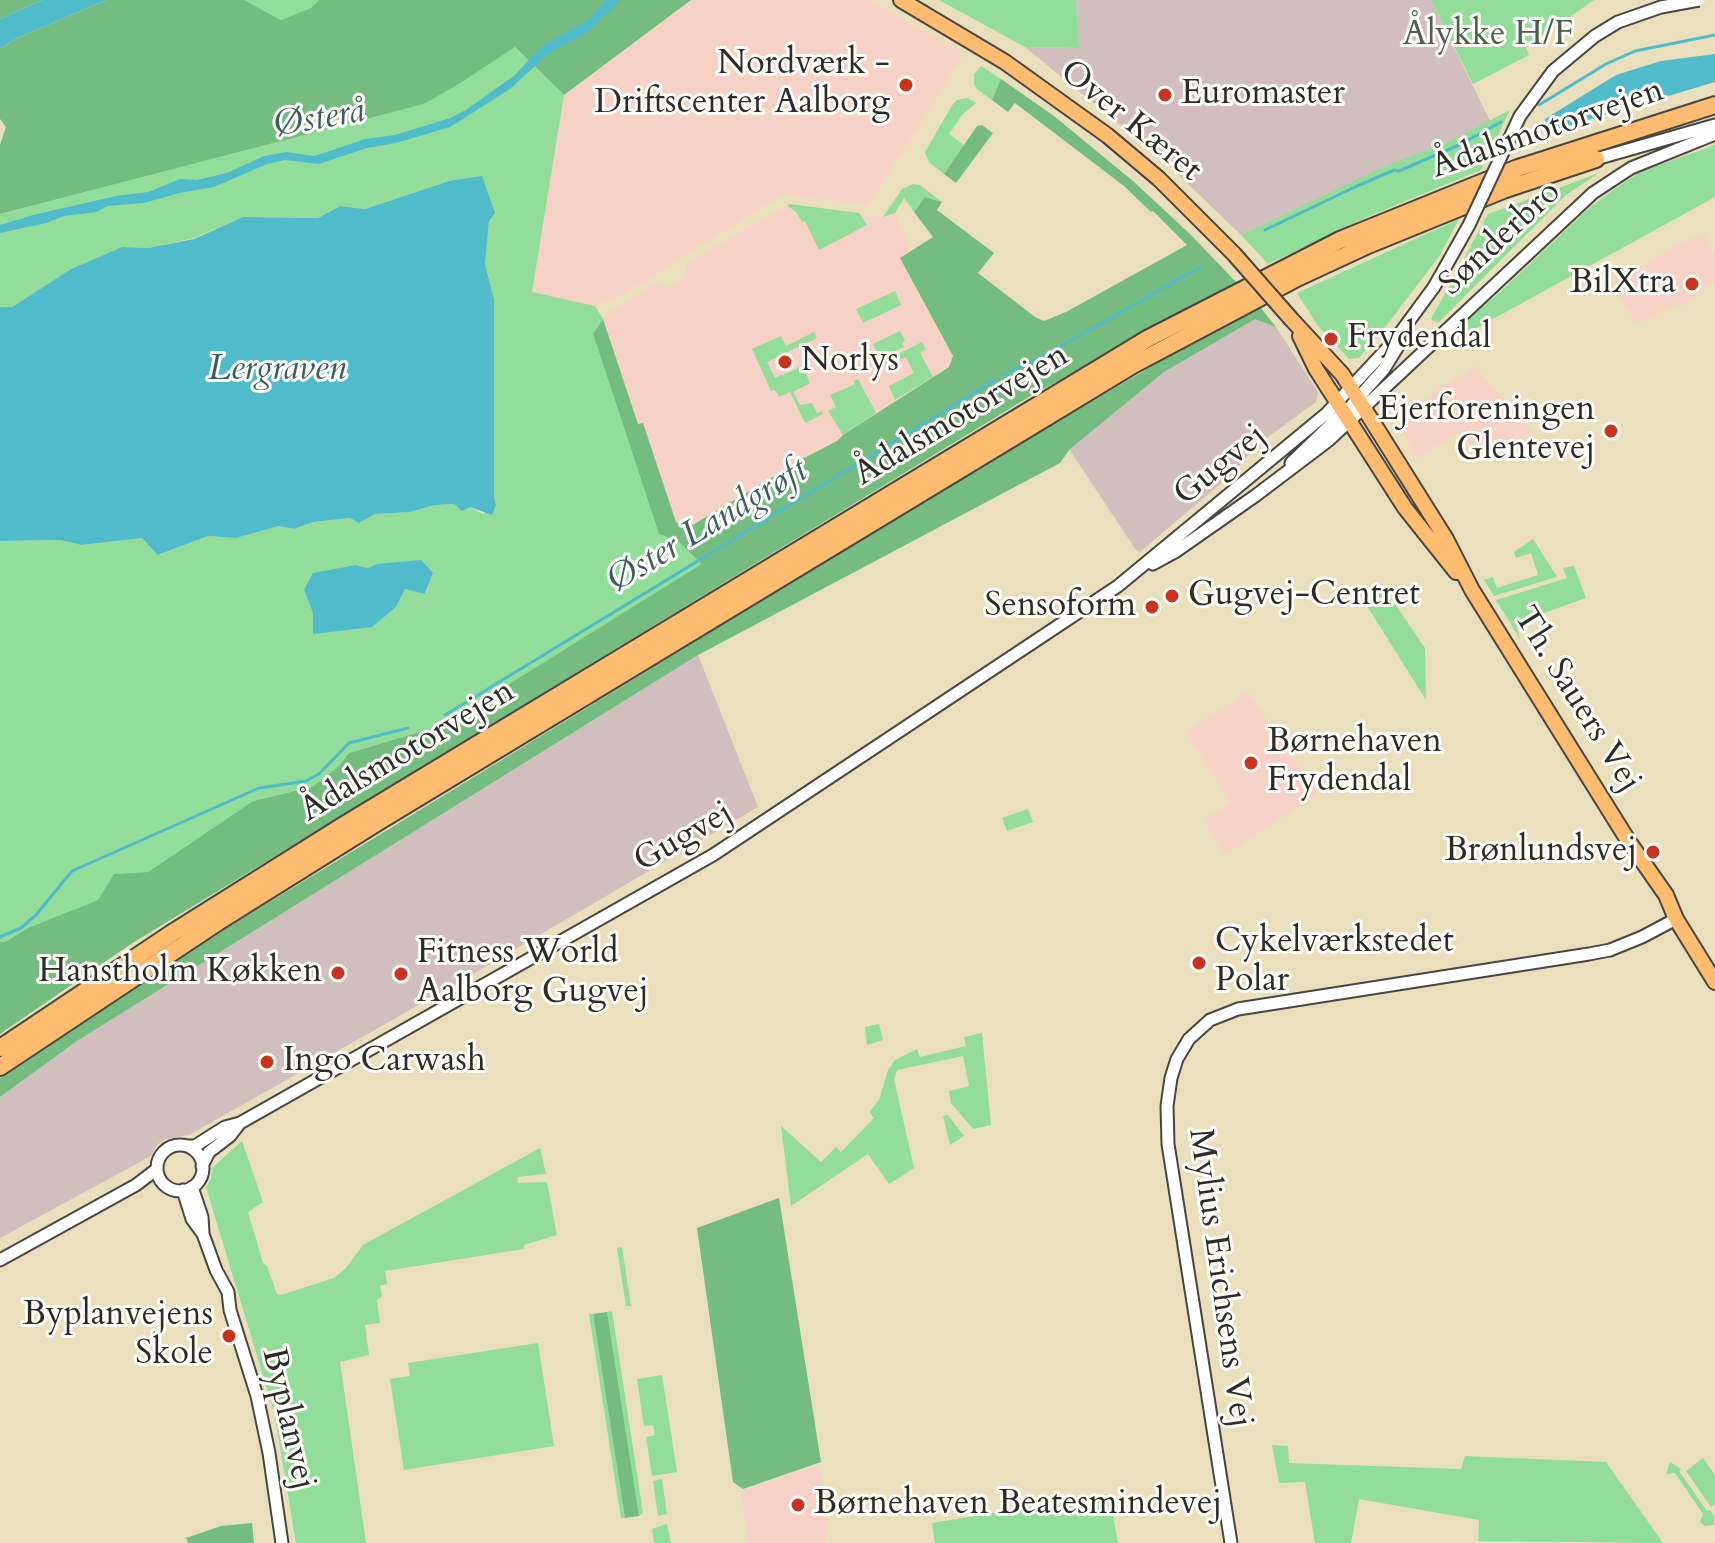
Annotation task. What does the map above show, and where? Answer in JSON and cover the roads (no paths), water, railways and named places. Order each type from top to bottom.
[{"type":"highway","name":"Ådalsmotorvejen","points":[[0,1048],[172,933],[344,825],[1147,339],[1265,277],[1368,228],[1518,168],[1715,105]]},
{"type":"highway","name":"Ådalsmotorvejen","points":[[0,1067],[218,922],[391,814],[1133,365],[1297,278],[1503,190],[1596,159]]},
{"type":"main road","name":"Over Kæret","points":[[901,0],[1005,62],[1108,136],[1159,179],[1234,254],[1342,374],[1357,398]]},
{"type":"main road","name":"Over Kæret","points":[[1293,321],[1316,369],[1344,412]]},
{"type":"main road","name":"Th. Sauers Vej","points":[[1357,398],[1629,842],[1658,901],[1676,919],[1715,982]]},
{"type":"main road","name":"Th. Sauers Vej","points":[[1344,412],[1405,508],[1472,590]]},
{"type":"street","name":"Sønderbro","points":[[1344,412],[1384,369],[1434,288],[1469,225],[1520,116],[1553,71],[1595,36],[1618,22],[1661,7],[1699,0]]},
{"type":"street","name":"Sønderbro","points":[[1596,159],[1715,125]]},
{"type":"street","name":"Sønderbro","points":[[1344,412],[1613,178],[1652,158],[1715,134]]},
{"type":"street","name":"Gugvej","points":[[1138,571],[1175,552],[1316,451],[1344,412]]},
{"type":"street","name":"Gugvej","points":[[187,1146],[195,1146],[225,1127],[240,1123],[713,855],[1138,571],[1305,434],[1344,412]]},
{"type":"street","name":"Mylius Erichsens Vej","points":[[1231,1543],[1168,1144],[1167,1106],[1173,1068],[1182,1050],[1198,1029],[1210,1020],[1238,1009],[1610,950],[1676,919]]},
{"type":"street","name":"Gugvej","points":[[202,1166],[209,1152],[230,1136],[240,1123]]},
{"type":"street","points":[[0,1260],[136,1185],[157,1169],[163,1152],[174,1146],[187,1146],[197,1153],[202,1166],[200,1178],[187,1189],[173,1189],[162,1183],[136,1185]]},
{"type":"street","points":[[157,1169],[162,1183]]},
{"type":"street","name":"Byplanvej","points":[[187,1189],[202,1217],[203,1234],[216,1270],[224,1282],[257,1396],[282,1543]]},
{"type":"water","points":[[42,0],[106,0],[17,38],[0,49],[0,19]]},
{"type":"water","points":[[605,0],[621,0],[588,32],[548,54],[510,89],[450,127],[319,164],[285,160],[267,164],[214,187],[144,203],[108,206],[96,212],[64,216],[0,233],[0,225],[33,215],[148,192],[180,179],[197,180],[227,173],[264,156],[286,152],[314,156],[365,139],[395,135],[450,118],[515,75],[542,46],[588,20]]},
{"type":"water","points":[[1715,54],[1715,82],[1548,132],[1545,119],[1616,75],[1661,61]]},
{"type":"water","name":"Lergraven","points":[[482,176],[495,213],[489,221],[485,264],[494,299],[496,505],[492,515],[470,507],[462,511],[454,504],[435,505],[410,512],[375,514],[359,523],[350,518],[313,522],[294,529],[279,526],[236,538],[208,536],[158,555],[142,538],[81,545],[60,540],[0,541],[0,307],[12,307],[71,269],[122,247],[148,248],[194,239],[243,217],[318,218],[340,206],[365,209],[449,181]]},
{"type":"water","points":[[421,560],[433,573],[425,594],[405,589],[396,607],[372,627],[313,634],[313,613],[304,590],[313,573],[356,565],[368,568],[377,564]]},
{"type":"waterway","name":"Øster Landgrøft","points":[[1539,105],[1606,64],[1635,51],[1715,35]]},
{"type":"waterway","name":"Øster Landgrøft","points":[[1265,230],[1355,187],[1459,145],[1501,122]]},
{"type":"waterway","name":"Øster Landgrøft","points":[[1003,375],[1042,357],[1202,266]]},
{"type":"waterway","name":"Øster Landgrøft","points":[[445,715],[995,380]]},
{"type":"waterway","name":"Øster Landgrøft","points":[[0,937],[21,928],[36,915],[72,871],[259,788],[306,781],[319,774],[349,743],[408,728]]},
{"type":"place","name":"Nordværk - Driftscenter Aalborg","points":[[906,85]]},
{"type":"place","name":"Euromaster","points":[[1165,95]]},
{"type":"place","name":"BilXtra","points":[[1692,284]]},
{"type":"place","name":"Frydendal","points":[[1331,339]]},
{"type":"place","name":"Norlys","points":[[785,362]]},
{"type":"place","name":"Ejerforeningen Glentevej","points":[[1611,431]]},
{"type":"place","name":"Gugvej-Centret","points":[[1172,596]]},
{"type":"place","name":"Sensoform","points":[[1152,607]]},
{"type":"place","name":"Børnehaven Frydendal","points":[[1251,763]]},
{"type":"place","name":"Brønlundsvej","points":[[1653,852]]},
{"type":"place","name":"Cykelværkstedet Polar","points":[[1199,963]]},
{"type":"place","name":"Hanstholm Køkken","points":[[338,973]]},
{"type":"place","name":"Fitness World Aalborg Gugvej","points":[[401,974]]},
{"type":"place","name":"Ingo Carwash","points":[[267,1062]]},
{"type":"place","name":"Byplanvejens Skole","points":[[229,1336]]},
{"type":"place","name":"Børnehaven Beatesmindevej","points":[[798,1505]]},
{"type":"park label","name":"Ålykke H/F","points":[[1488,36]]},
{"type":"water label","name":"Østerå","points":[[319,120]]}]
